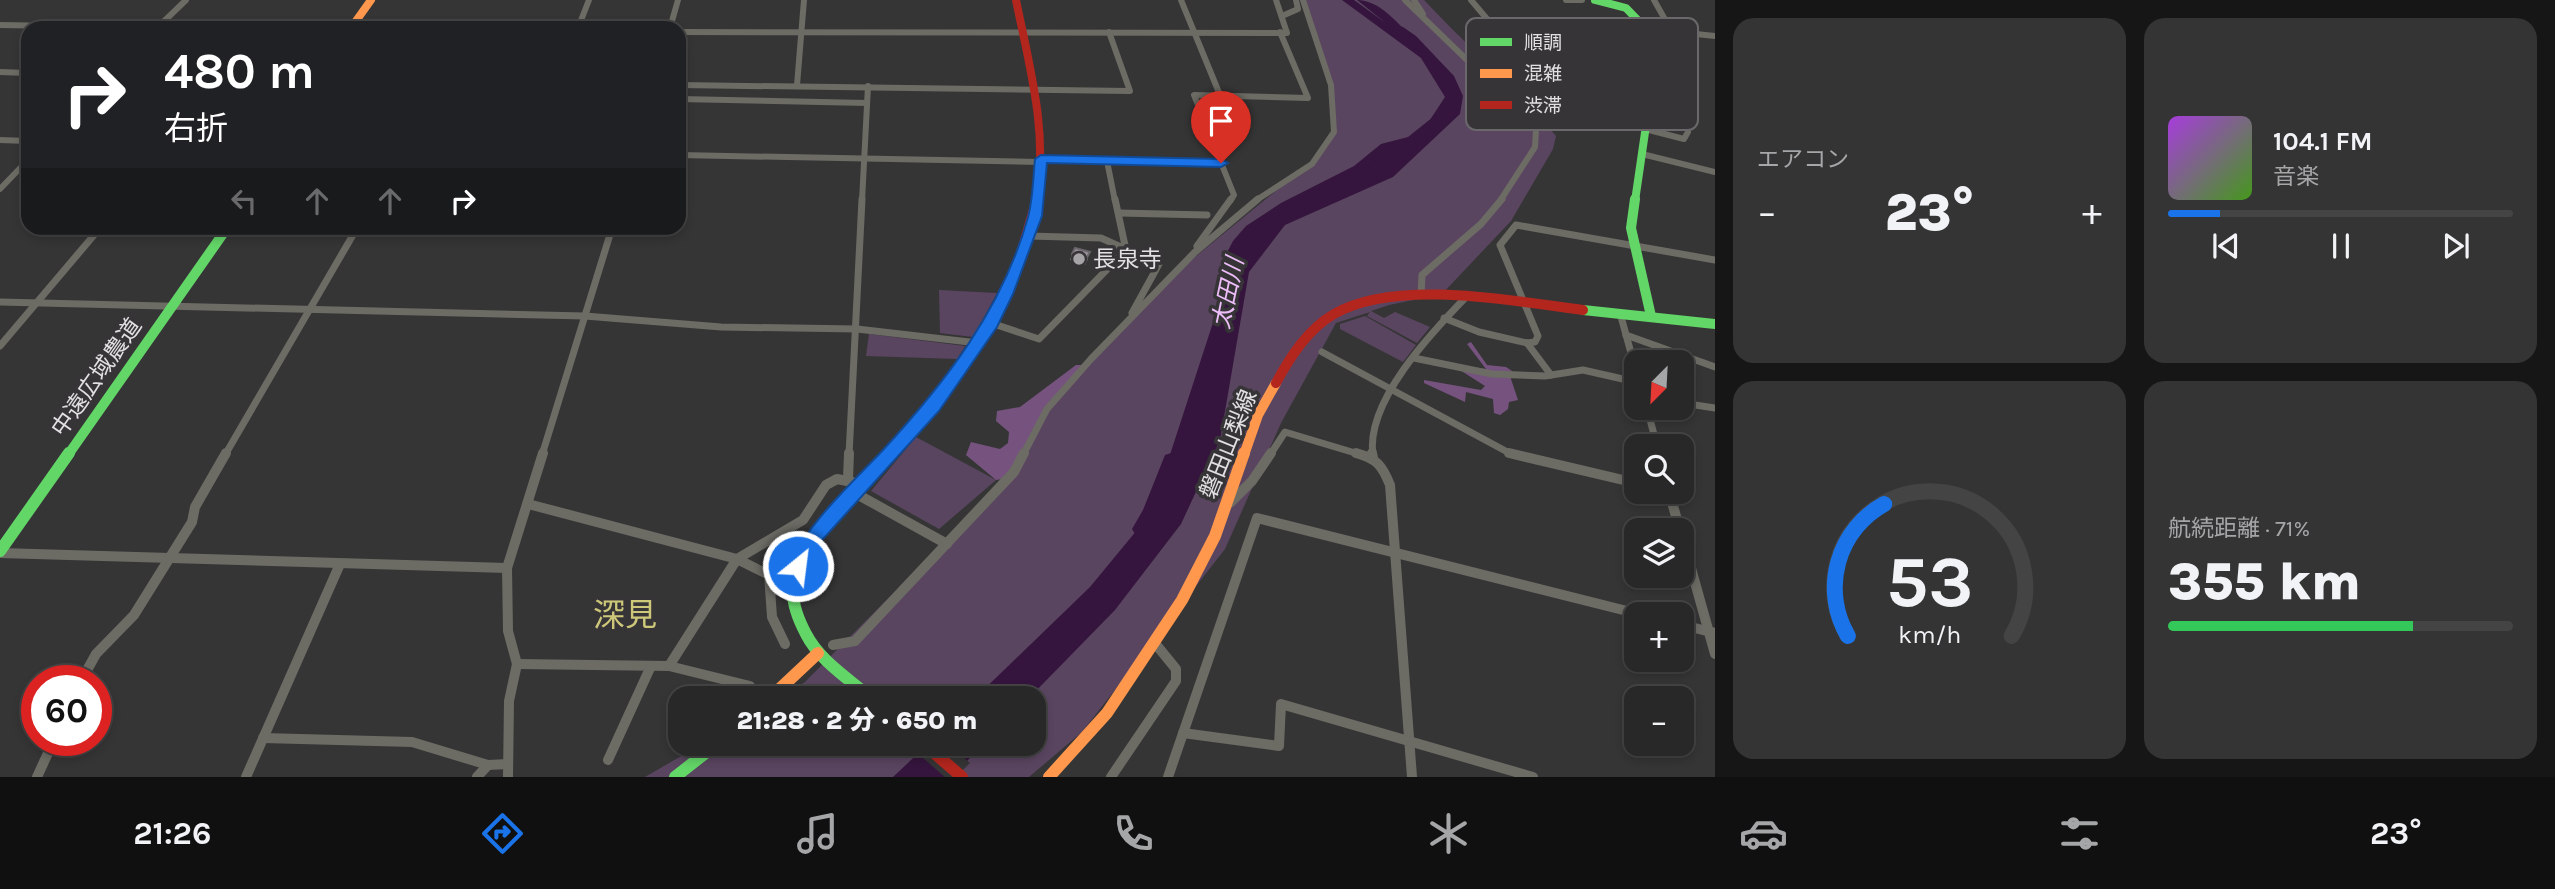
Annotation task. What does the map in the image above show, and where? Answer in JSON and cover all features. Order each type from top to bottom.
[{"type":"main road","points":[[356,21],[372,0]]},
{"type":"main road","points":[[857,686],[818,653],[802,629],[793,606],[792,583],[800,559],[853,486],[933,406],[978,343],[991,323],[1029,236],[1035,216],[1041,161],[1041,113],[1016,0]]},
{"type":"main road","points":[[1595,0],[1626,8],[1637,18]]},
{"type":"main road","points":[[1645,132],[1631,228],[1651,316]]},
{"type":"main road","name":"中遠広域農道","points":[[0,552],[4,537],[222,235]]},
{"type":"main road","name":"磐田山梨線","points":[[1049,777],[1107,713],[1182,600],[1224,510],[1258,415],[1292,353],[1306,336],[1335,313],[1354,304],[1421,295],[1466,296],[1715,324]]},
{"type":"main road","points":[[783,686],[818,653]]},
{"type":"main road","points":[[675,777],[702,756]]},
{"type":"main road","points":[[938,756],[962,777]]},
{"type":"street","points":[[165,21],[186,0]]},
{"type":"street","points":[[581,21],[589,0]]},
{"type":"street","points":[[672,21],[678,0]]},
{"type":"street","points":[[797,85],[804,0]]},
{"type":"street","points":[[1181,0],[1220,95]]},
{"type":"street","points":[[686,32],[1287,33],[1276,0]]},
{"type":"street","points":[[1282,16],[1298,9],[1296,0]]},
{"type":"street","points":[[833,645],[855,641],[1014,472],[1047,409],[1195,252],[1244,208],[1312,164],[1334,132],[1331,85],[1303,0]]},
{"type":"street","points":[[1405,0],[1466,59]]},
{"type":"street","points":[[1414,0],[1428,23]]},
{"type":"street","points":[[1471,0],[1486,18]]},
{"type":"street","points":[[1566,0],[1582,0]]},
{"type":"street","points":[[1654,0],[1664,18]]},
{"type":"street","points":[[0,25],[21,25]]},
{"type":"street","points":[[686,85],[1130,91],[1110,32]]},
{"type":"street","points":[[1195,252],[1234,195],[1194,94],[1308,98],[1280,33]]},
{"type":"street","points":[[0,72],[21,73]]},
{"type":"street","points":[[853,486],[868,86]]},
{"type":"street","points":[[686,99],[867,103]]},
{"type":"street","points":[[1421,295],[1422,275],[1481,224],[1516,177],[1536,140],[1536,130]]},
{"type":"street","points":[[1645,132],[1684,139],[1688,132]]},
{"type":"street","points":[[1645,132],[1666,141]]},
{"type":"street","points":[[0,140],[21,141]]},
{"type":"street","points":[[1642,154],[1715,172]]},
{"type":"street","points":[[686,155],[1221,163]]},
{"type":"street","points":[[1107,161],[1126,250]]},
{"type":"street","points":[[0,189],[21,167]]},
{"type":"street","points":[[1119,213],[1206,215]]},
{"type":"street","points":[[1444,318],[1479,332],[1527,343],[1535,342],[1538,336],[1500,245],[1516,225],[1715,260]]},
{"type":"street","points":[[0,346],[94,235]]},
{"type":"street","points":[[90,665],[96,654],[134,615],[192,523],[195,507],[353,235]]},
{"type":"street","points":[[508,777],[509,701],[517,664],[508,631],[507,568],[610,235]]},
{"type":"street","points":[[1029,236],[1101,238],[1159,264],[1127,322]]},
{"type":"street","points":[[991,323],[1039,339],[1126,250]]},
{"type":"street","points":[[1373,458],[1370,450],[1371,432],[1391,390],[1444,318],[1466,296]]},
{"type":"street","points":[[0,302],[585,316],[721,327],[857,329],[978,343]]},
{"type":"street","points":[[1620,313],[1630,350]]},
{"type":"street","points":[[1626,335],[1715,367]]},
{"type":"street","points":[[1527,343],[1551,375]]},
{"type":"street","points":[[1322,352],[1513,455],[1624,480]]},
{"type":"street","points":[[1414,358],[1492,374],[1551,375],[1583,370],[1624,379]]},
{"type":"street","points":[[1694,405],[1715,408]]},
{"type":"street","points":[[1224,510],[1252,481],[1285,432],[1373,458],[1382,465],[1390,485],[1412,777]]},
{"type":"street","points":[[669,666],[737,559],[803,520],[826,485],[837,479],[853,486],[947,544]]},
{"type":"street","points":[[528,504],[737,559],[769,575],[768,604],[775,627],[785,643]]},
{"type":"street","points":[[1168,777],[1257,518],[1624,610]]},
{"type":"street","points":[[0,552],[507,568]]},
{"type":"street","points":[[246,777],[340,564]]},
{"type":"street","points":[[1694,575],[1712,633],[1715,654]]},
{"type":"street","points":[[1694,628],[1712,633]]},
{"type":"street","points":[[1111,777],[1176,681],[1176,669],[1154,642]]},
{"type":"street","points":[[517,664],[669,666],[750,686]]},
{"type":"street","points":[[608,760],[651,667]]},
{"type":"street","points":[[1183,733],[1279,746],[1281,704],[1532,777]]},
{"type":"street","points":[[263,738],[412,742],[488,765],[508,764]]},
{"type":"street","points":[[37,777],[47,756]]},
{"type":"street","points":[[477,777],[488,765]]},
{"type":"shaded area","points":[[1300,0],[1424,0],[1466,42],[1466,130],[1551,130],[1556,136],[1553,149],[1511,221],[1442,294],[1371,311],[1384,318],[1395,312],[1430,327],[1417,343],[1367,316],[1370,312],[1336,323],[1281,423],[1225,549],[1082,732],[1029,777],[645,777],[681,756],[1046,756],[1046,686],[798,686],[1014,472],[1051,405],[1173,275],[1321,154],[1335,124],[1331,85]]},
{"type":"shaded area","points":[[939,290],[997,293],[973,337],[940,333]]},
{"type":"shaded area","points":[[1365,316],[1416,345],[1403,362],[1340,329],[1340,324]]},
{"type":"shaded area","points":[[869,334],[965,346],[957,359],[866,356]]},
{"type":"shaded area","points":[[1471,342],[1487,365],[1506,367],[1512,371],[1511,379],[1518,400],[1509,402],[1508,409],[1500,415],[1494,413],[1493,399],[1466,392],[1465,402],[1424,383],[1424,380],[1481,390],[1485,386],[1452,365],[1486,369],[1467,344]]},
{"type":"shaded area","points":[[1076,365],[1082,365],[1061,389],[1009,478],[996,480],[966,455],[971,442],[1000,449],[1008,443],[1009,432],[996,421],[997,411],[1020,407]]},
{"type":"shaded area","points":[[916,437],[996,480],[939,529],[871,491]]},
{"type":"water","points":[[1342,0],[1354,0],[1383,21],[1403,27],[1416,36],[1454,76],[1463,96],[1460,114],[1393,177],[1285,225],[1249,272],[1220,440],[1181,524],[1115,610],[1041,686],[987,686],[1090,587],[1151,513],[1236,252],[1245,238],[1264,218],[1275,211],[1326,188],[1327,184],[1358,169],[1379,150],[1416,137],[1424,129],[1445,97],[1421,58]]},
{"type":"water","points":[[915,756],[972,756],[951,777],[893,777]]},
{"type":"pier","points":[[921,756],[962,756],[970,763],[956,777],[945,777]]},
{"type":"building","points":[[1075,248],[1090,252],[1086,259],[1072,254]]},
{"type":"waterway","name":"太田川","points":[[1362,0],[1391,22],[1408,40]]},
{"type":"waterway","name":"太田川","points":[[1226,309],[1225,284],[1229,262],[1238,244],[1251,229],[1267,216],[1358,169],[1385,147],[1412,140],[1433,121]]},
{"type":"waterway","name":"太田川","points":[[1141,529],[1151,513],[1171,460]]},
{"type":"traffic: fast","points":[[1595,0],[1626,8],[1636,18]]},
{"type":"traffic: fast","points":[[1645,130],[1631,228],[1651,316]]},
{"type":"traffic: fast","points":[[0,551],[222,235]]},
{"type":"traffic: fast","points":[[857,686],[825,658],[806,635],[793,601],[793,584],[798,566],[818,532],[950,386],[985,332],[1017,267]]},
{"type":"traffic: fast","points":[[1583,310],[1715,324]]},
{"type":"traffic: fast","points":[[675,777],[702,756]]},
{"type":"traffic: slow","points":[[356,21],[371,0]]},
{"type":"traffic: slow","points":[[1049,777],[1107,713],[1182,600],[1215,536],[1258,415],[1276,383]]},
{"type":"traffic: slow","points":[[783,686],[818,653]]},
{"type":"traffic: jam","points":[[1016,0],[1040,134],[1037,197],[1030,230],[1017,267]]},
{"type":"traffic: jam","points":[[1276,383],[1294,354],[1316,328],[1334,314],[1357,303],[1387,298],[1455,296],[1583,310]]},
{"type":"traffic: jam","points":[[938,756],[962,777]]},
{"type":"place","name":"長泉寺","points":[[1079,259]]},
{"type":"district","name":"深見","points":[[625,615]]},
{"type":"route","points":[[798,566],[816,534],[933,406],[991,323],[1006,294],[1035,216],[1041,159],[1221,163]]}]
